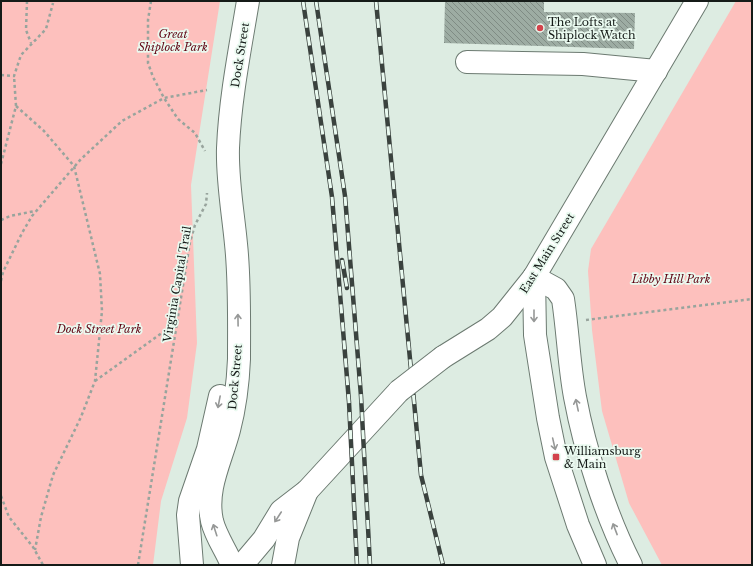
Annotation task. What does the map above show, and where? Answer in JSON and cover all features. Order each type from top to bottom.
[{"type":"main road","name":"Dock Street","points":[[192,565],[188,514],[190,501],[208,449],[221,394],[224,352],[223,243],[228,181],[229,125],[248,1]]},
{"type":"main road","name":"East Main Street","points":[[242,565],[264,539],[281,511],[306,491],[399,392],[443,357],[502,318],[534,277],[697,1]]},
{"type":"main road","points":[[467,62],[583,64],[656,71]]},
{"type":"main road","name":"Dock Street","points":[[228,181],[236,245],[238,373],[229,432],[212,485],[210,509],[216,535],[225,548],[232,565]]},
{"type":"main road","points":[[595,565],[578,525],[556,456],[548,418],[535,335],[534,277],[556,289],[563,300],[574,396],[578,414],[606,505],[631,565]]},
{"type":"main road","name":"East Main Street","points":[[283,565],[288,538],[306,491]]},
{"type":"path","points":[[26,1],[26,30],[31,43]]},
{"type":"path","points":[[151,1],[148,20],[148,63],[164,98],[178,119],[195,133],[208,157]]},
{"type":"path","points":[[1,164],[16,106],[14,76],[21,55],[46,29],[54,3]]},
{"type":"path","points":[[1,75],[14,76]]},
{"type":"path","points":[[1,281],[3,272],[22,233],[36,211],[74,166],[122,121],[164,98],[207,90]]},
{"type":"path","points":[[16,106],[44,130],[74,166],[100,274],[102,311],[95,381],[81,417],[53,475],[35,550]]},
{"type":"path","name":"Virginia Capital Trail","points":[[138,565],[190,242],[198,219],[206,204],[207,187]]},
{"type":"path","points":[[1,220],[10,216],[36,211]]},
{"type":"path","points":[[582,320],[752,299]]},
{"type":"path","points":[[95,381],[177,322]]},
{"type":"path","points":[[1,496],[9,517],[35,550],[43,565]]},
{"type":"green space","name":"Dock Street Park","points":[[1,1],[220,1],[191,185],[197,343],[187,418],[161,501],[153,565],[1,565]]},
{"type":"green space","name":"Libby Hill Park","points":[[736,1],[752,1],[752,565],[662,565],[629,503],[602,411],[592,330],[588,271],[591,249]]},
{"type":"building","name":"The Lofts at Shiplock Watch","points":[[445,1],[544,1],[544,12],[635,13],[634,49],[444,43]]},
{"type":"railway","points":[[303,1],[332,197],[349,402],[357,565]]},
{"type":"railway","points":[[316,1],[345,196],[361,396],[370,565]]},
{"type":"railway","points":[[376,1],[421,475],[443,565]]},
{"type":"railway","points":[[342,260],[347,288]]},
{"type":"place","name":"The Lofts at Shiplock Watch","points":[[540,28]]},
{"type":"place","name":"Williamsburg & Main","points":[[556,457]]},
{"type":"park label","name":"Great Shiplock Park","points":[[173,40]]}]
